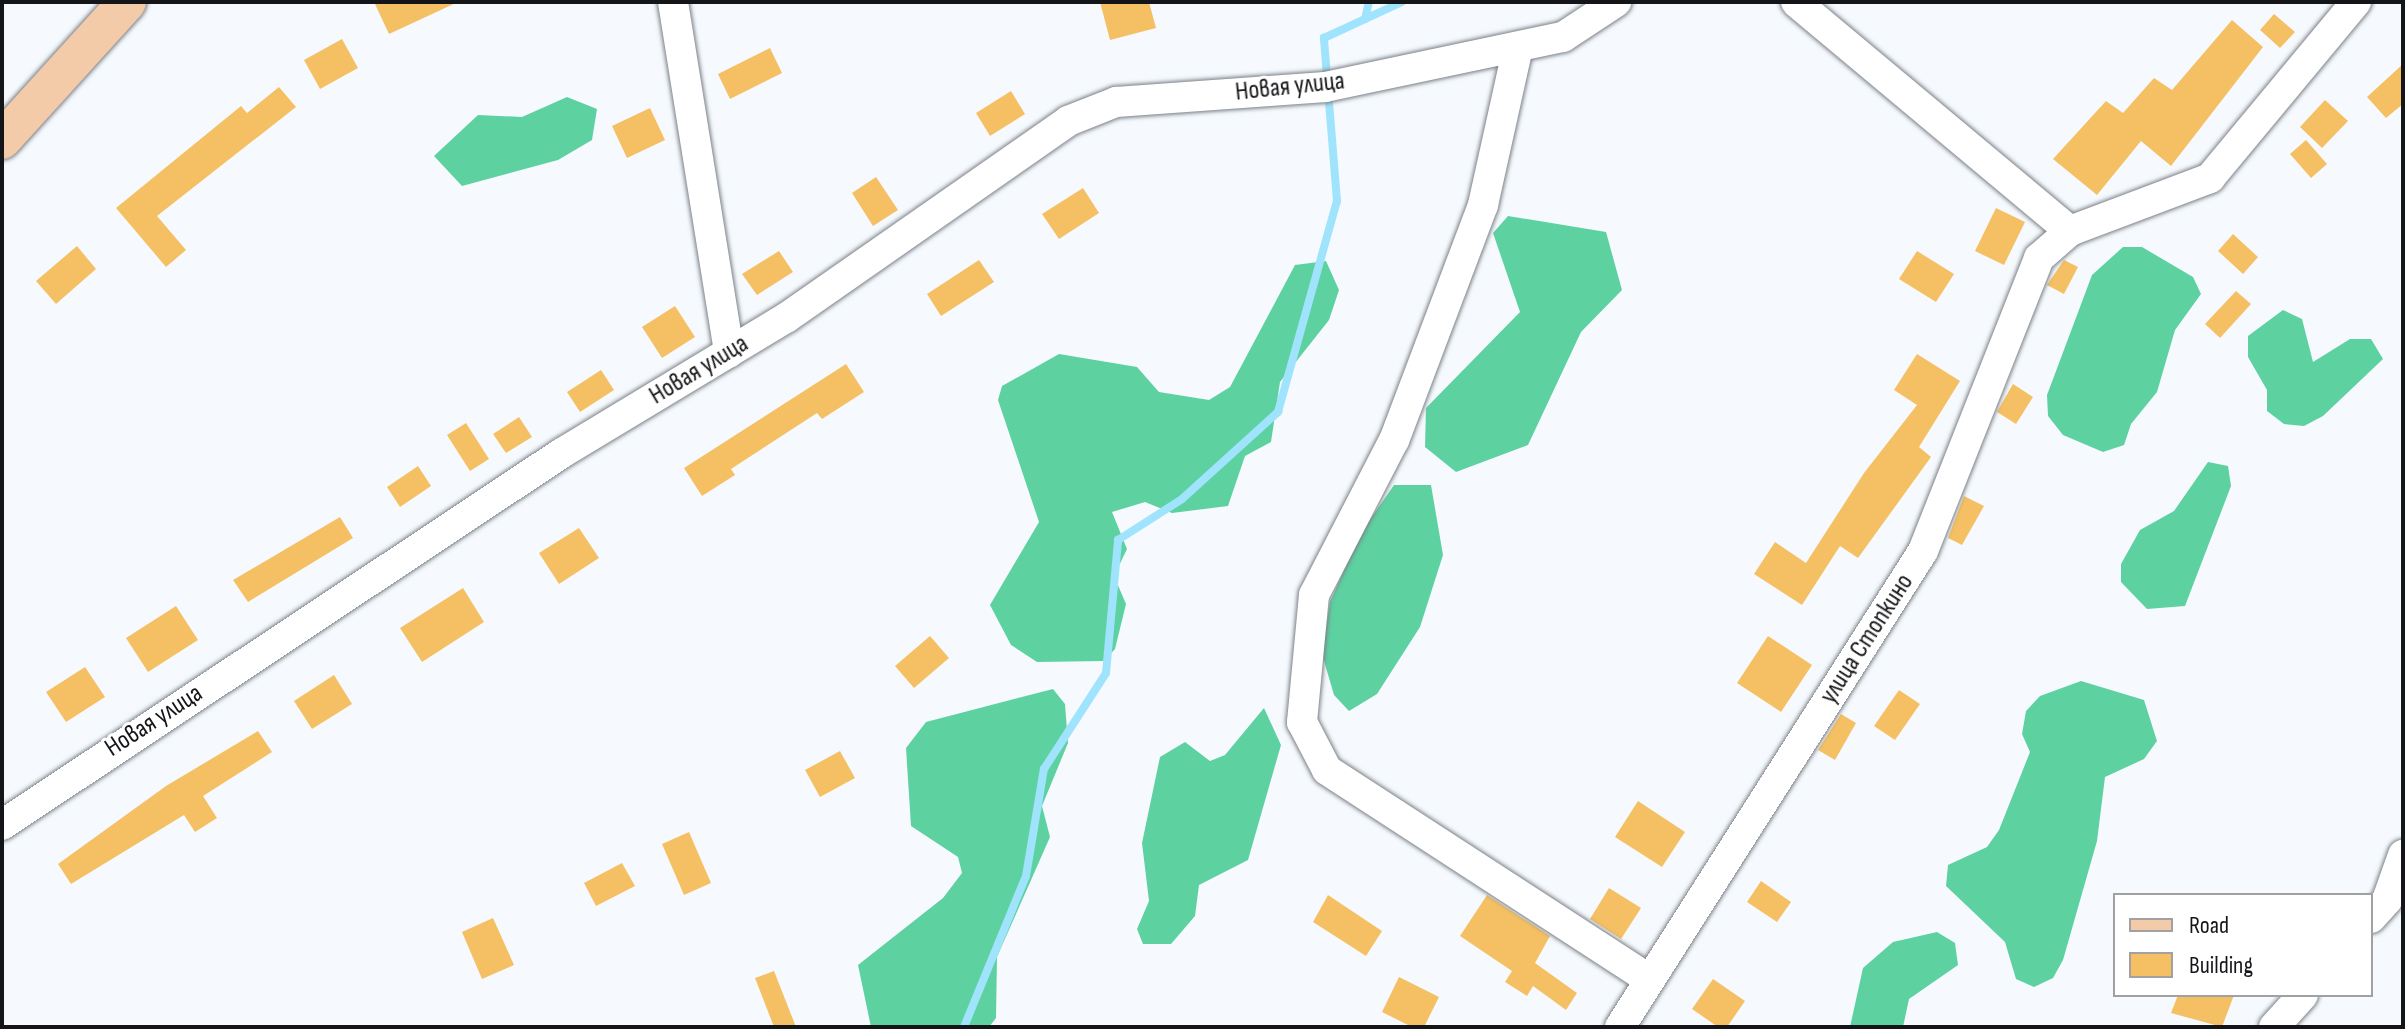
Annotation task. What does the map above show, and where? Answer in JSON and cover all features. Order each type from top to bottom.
[{"type":"main road","points":[[2,140],[127,2]]},
{"type":"street","points":[[673,2],[729,353]]},
{"type":"street","name":"Новая улица","points":[[2,825],[562,453],[729,353],[1080,116],[1116,102],[1325,87],[1518,47],[1563,37],[1616,2]]},
{"type":"street","points":[[1796,2],[2070,231],[2210,178],[2356,2]]},
{"type":"street","points":[[1518,47],[1483,205],[1394,440],[1314,595],[1302,722],[1327,770],[1649,979]]},
{"type":"street","name":"улица Стопкино","points":[[1620,1027],[1923,551],[2039,258],[2070,231]]},
{"type":"street","points":[[2373,916],[2387,900],[2403,855]]},
{"type":"street","points":[[2274,1027],[2301,997]]},
{"type":"green space","points":[[567,97],[597,109],[592,140],[558,160],[462,186],[434,156],[478,115],[522,117]]},
{"type":"green space","points":[[1508,216],[1606,232],[1622,290],[1581,332],[1528,445],[1456,472],[1425,447],[1426,408],[1520,312],[1493,233]]},
{"type":"green space","points":[[2123,247],[2142,247],[2193,277],[2201,294],[2175,330],[2157,392],[2131,424],[2124,445],[2103,452],[2063,435],[2048,416],[2047,395],[2092,275]]},
{"type":"green space","points":[[1326,261],[1339,290],[1329,320],[1280,382],[1271,442],[1245,456],[1228,506],[1172,513],[1145,502],[1112,512],[1127,549],[1114,576],[1126,604],[1115,649],[1104,661],[1037,662],[1011,645],[990,605],[1039,522],[998,400],[1002,386],[1059,354],[1137,367],[1159,392],[1209,400],[1230,387],[1295,265]]},
{"type":"green space","points":[[2283,310],[2302,319],[2313,362],[2350,339],[2371,339],[2383,359],[2323,416],[2304,426],[2284,424],[2267,411],[2267,390],[2248,357],[2248,336]]},
{"type":"green space","points":[[2208,462],[2228,466],[2231,486],[2185,606],[2147,609],[2121,582],[2121,564],[2140,530],[2174,511]]},
{"type":"green space","points":[[1394,485],[1431,485],[1443,555],[1420,627],[1377,694],[1349,711],[1334,695],[1322,654],[1330,602],[1360,534]]},
{"type":"green space","points":[[2081,681],[2144,700],[2157,741],[2144,759],[2105,777],[2097,841],[2063,960],[2053,978],[2034,987],[2016,979],[2005,942],[1946,886],[1948,865],[1987,847],[1999,830],[2030,752],[2022,734],[2026,711],[2040,696]]},
{"type":"green space","points":[[1053,689],[1065,704],[1068,743],[1042,806],[1050,837],[997,957],[996,1018],[989,1027],[871,1027],[858,965],[943,898],[962,873],[958,857],[911,826],[906,748],[926,722]]},
{"type":"green space","points":[[1264,708],[1281,745],[1248,860],[1199,885],[1195,916],[1171,944],[1143,944],[1137,929],[1149,901],[1142,843],[1160,757],[1185,742],[1210,761],[1225,755]]},
{"type":"green space","points":[[1937,932],[1955,943],[1958,965],[1909,999],[1903,1027],[1850,1027],[1863,968],[1893,942]]},
{"type":"building","points":[[374,2],[458,2],[389,34]]},
{"type":"building","points":[[1100,2],[1149,2],[1156,28],[1110,40]]},
{"type":"building","points":[[2274,14],[2295,32],[2280,48],[2260,30]]},
{"type":"building","points":[[2232,20],[2263,47],[2171,166],[2141,141],[2097,195],[2053,159],[2106,101],[2123,113],[2154,78],[2172,90]]},
{"type":"building","points":[[342,39],[358,68],[320,89],[304,60]]},
{"type":"building","points":[[770,48],[782,73],[730,99],[718,74]]},
{"type":"building","points":[[2403,64],[2403,104],[2386,118],[2367,97]]},
{"type":"building","points":[[279,87],[296,107],[157,216],[186,250],[166,267],[116,208],[241,106],[247,113]]},
{"type":"building","points":[[1011,91],[1025,114],[990,136],[976,113]]},
{"type":"building","points":[[2325,100],[2348,121],[2322,148],[2300,127]]},
{"type":"building","points":[[650,108],[665,140],[627,158],[612,126]]},
{"type":"building","points":[[2306,140],[2327,164],[2311,178],[2290,154]]},
{"type":"building","points":[[876,177],[898,210],[873,226],[852,193]]},
{"type":"building","points":[[1083,188],[1099,213],[1059,239],[1042,214]]},
{"type":"building","points":[[1996,208],[2025,222],[2004,265],[1975,251]]},
{"type":"building","points":[[2233,234],[2258,257],[2243,274],[2218,251]]},
{"type":"building","points":[[77,246],[96,269],[56,304],[36,281]]},
{"type":"building","points":[[779,251],[793,272],[757,295],[742,274]]},
{"type":"building","points":[[1917,251],[1954,274],[1936,302],[1899,279]]},
{"type":"building","points":[[979,260],[994,282],[941,316],[927,294]]},
{"type":"building","points":[[2064,260],[2078,267],[2064,294],[2047,285]]},
{"type":"building","points":[[2236,291],[2251,304],[2220,338],[2205,324]]},
{"type":"building","points":[[675,306],[695,337],[662,358],[642,327]]},
{"type":"building","points":[[1917,354],[1960,381],[1919,447],[1931,457],[1858,558],[1840,546],[1802,605],[1754,574],[1775,542],[1806,563],[1864,473],[1917,405],[1894,390]]},
{"type":"building","points":[[846,364],[864,392],[822,419],[817,413],[731,469],[735,475],[702,496],[684,468]]},
{"type":"building","points":[[601,370],[614,390],[580,412],[567,392]]},
{"type":"building","points":[[2013,384],[2033,397],[2016,424],[1997,412]]},
{"type":"building","points":[[519,417],[532,437],[506,453],[493,434]]},
{"type":"building","points":[[466,423],[489,459],[470,471],[447,435]]},
{"type":"building","points":[[418,466],[431,486],[400,507],[387,487]]},
{"type":"building","points":[[1964,496],[1984,506],[1962,545],[1948,538]]},
{"type":"building","points":[[340,517],[353,538],[248,602],[233,580]]},
{"type":"building","points":[[579,528],[599,558],[559,584],[539,553]]},
{"type":"building","points":[[463,588],[484,622],[422,662],[400,628]]},
{"type":"building","points":[[176,606],[198,640],[148,672],[126,638]]},
{"type":"building","points":[[930,636],[949,658],[914,688],[895,666]]},
{"type":"building","points":[[1768,636],[1812,665],[1781,712],[1737,683]]},
{"type":"building","points":[[85,667],[105,697],[66,722],[46,692]]},
{"type":"building","points":[[334,675],[352,704],[312,729],[294,701]]},
{"type":"building","points":[[1899,690],[1920,704],[1895,740],[1874,726]]},
{"type":"building","points":[[1841,714],[1856,723],[1835,760],[1818,750]]},
{"type":"building","points":[[258,731],[272,752],[203,796],[217,818],[195,832],[184,815],[71,884],[58,864],[166,786]]},
{"type":"building","points":[[840,751],[855,778],[820,797],[805,770]]},
{"type":"building","points":[[1638,801],[1685,832],[1662,867],[1615,837]]},
{"type":"building","points":[[689,832],[711,883],[684,895],[662,844]]},
{"type":"building","points":[[622,863],[635,886],[596,906],[584,883]]},
{"type":"building","points":[[1761,881],[1791,902],[1777,922],[1747,902]]},
{"type":"building","points":[[1609,888],[1641,908],[1621,939],[1590,919]]},
{"type":"building","points":[[1328,895],[1382,931],[1366,956],[1313,922]]},
{"type":"building","points":[[1487,895],[1550,936],[1535,963],[1577,993],[1566,1010],[1533,986],[1527,996],[1505,982],[1512,971],[1460,936]]},
{"type":"building","points":[[493,918],[514,965],[482,979],[462,932]]},
{"type":"building","points":[[774,971],[796,1027],[774,1027],[755,978]]},
{"type":"building","points":[[1399,977],[1439,997],[1424,1027],[1412,1027],[1382,1012]]},
{"type":"building","points":[[1713,979],[1745,1001],[1727,1027],[1718,1027],[1692,1009]]},
{"type":"building","points":[[2177,997],[2233,997],[2222,1027],[2171,1013]]},
{"type":"waterway","points":[[1365,19],[1369,2]]},
{"type":"waterway","points":[[964,1027],[1026,876],[1044,769],[1106,673],[1118,540],[1182,499],[1278,412],[1337,201],[1324,38],[1402,2]]}]
